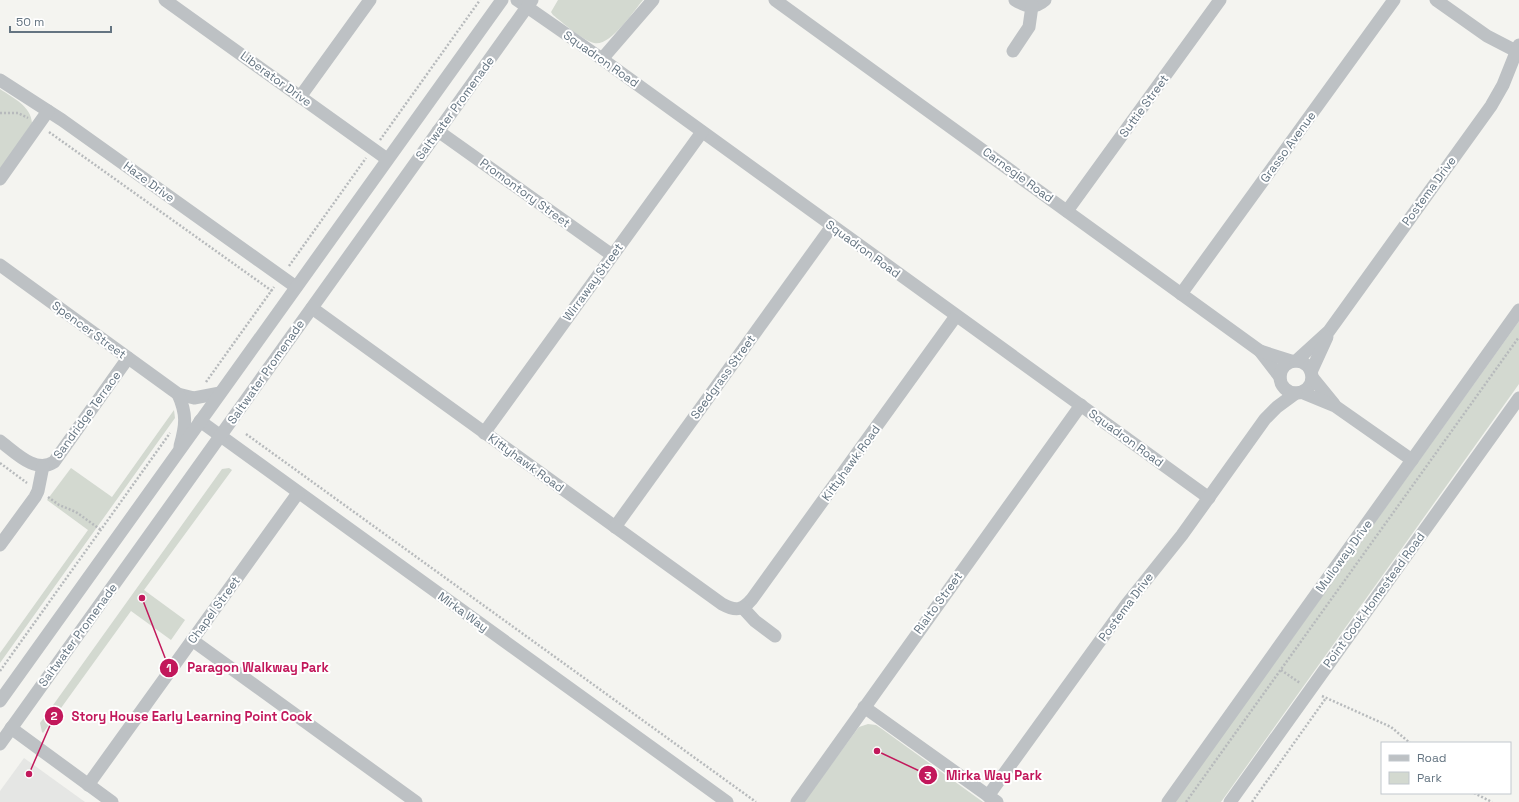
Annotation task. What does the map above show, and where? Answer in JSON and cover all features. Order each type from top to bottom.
[{"type":"street","points":[[300,96],[370,0]]},
{"type":"street","name":"Saltwater Promenade","points":[[0,701],[502,0]]},
{"type":"street","points":[[602,59],[653,0]]},
{"type":"street","name":"Carnegie Road","points":[[775,0],[1260,351],[1293,361]]},
{"type":"street","points":[[1016,0],[1026,6],[1038,5],[1045,0]]},
{"type":"street","name":"Suttie Street","points":[[1067,212],[1220,0]]},
{"type":"street","name":"Grasso Avenue","points":[[1181,294],[1394,0]]},
{"type":"street","points":[[1436,0],[1487,36],[1518,48]]},
{"type":"street","name":"Liberator Drive","points":[[173,2],[388,159]]},
{"type":"street","name":"Saltwater Promenade","points":[[0,744],[438,131],[526,2]]},
{"type":"street","name":"Squadron Road","points":[[526,2],[702,132],[1209,498]]},
{"type":"street","points":[[1013,52],[1029,27],[1032,6]]},
{"type":"street","name":"Postema Drive","points":[[1312,374],[1329,331],[1491,106],[1503,85],[1518,48]]},
{"type":"street","name":"Haze Drive","points":[[0,80],[71,126],[296,287]]},
{"type":"street","points":[[0,179],[48,111]]},
{"type":"street","name":"Promontory Street","points":[[438,131],[612,255]]},
{"type":"street","name":"Wirraway Street","points":[[484,433],[702,132]]},
{"type":"street","name":"Seedgrass Street","points":[[615,527],[832,226]]},
{"type":"street","name":"Spencer Street","points":[[0,265],[178,394],[198,398],[220,393]]},
{"type":"street","name":"Kittyhawk Road","points":[[312,308],[722,604],[736,610],[743,608],[752,599],[956,316]]},
{"type":"street","name":"Mulloway Drive","points":[[1168,802],[1519,310]]},
{"type":"street","name":"Postema Drive","points":[[1293,361],[1329,331]]},
{"type":"street","name":"Carnegie Road","points":[[1260,351],[1280,380]]},
{"type":"street","name":"Sandridge Terrace","points":[[42,466],[50,465],[60,456],[128,358]]},
{"type":"street","points":[[1335,406],[1305,364],[1293,361],[1282,368],[1280,380],[1287,390],[1335,406],[1412,460]]},
{"type":"street","points":[[1299,393],[1310,384],[1312,374]]},
{"type":"street","name":"Postema Drive","points":[[1265,419],[1280,380]]},
{"type":"street","name":"Postema Drive","points":[[992,799],[1126,605],[1182,535],[1265,419],[1280,405],[1299,393]]},
{"type":"street","points":[[177,453],[184,432],[185,419],[185,411],[178,394]]},
{"type":"street","name":"Point Cook Homestead Road","points":[[1230,802],[1519,398]]},
{"type":"street","name":"Rialto Street","points":[[797,802],[1081,405]]},
{"type":"street","name":"Mirka Way","points":[[200,421],[220,437],[727,802]]},
{"type":"street","points":[[0,441],[35,465],[42,466],[38,491],[0,546]]},
{"type":"street","name":"Chapel Street","points":[[88,785],[298,493]]},
{"type":"street","points":[[743,608],[754,621],[775,636]]},
{"type":"street","points":[[192,640],[416,802]]},
{"type":"street","points":[[864,707],[992,799]]},
{"type":"street","points":[[11,728],[112,802]]},
{"type":"path","points":[[204,386],[480,0]]},
{"type":"path","points":[[0,113],[18,113],[39,125],[272,290]]},
{"type":"path","points":[[1186,802],[1519,337]]},
{"type":"path","points":[[0,671],[174,428]]},
{"type":"path","points":[[246,434],[756,802]]},
{"type":"path","points":[[1281,670],[1310,690],[1391,727],[1409,742]]},
{"type":"path","points":[[1252,802],[1326,698]]},
{"type":"path","points":[[1476,794],[1492,802]]},
{"type":"shaded area","points":[[24,758],[85,802],[0,802],[0,791]]},
{"type":"green space","points":[[558,0],[643,0],[621,28],[607,40],[600,43],[594,43],[578,35],[553,15],[551,12]]},
{"type":"green space","points":[[0,89],[16,99],[25,107],[31,117],[32,123],[0,170]]},
{"type":"green space","points":[[1519,321],[1519,384],[1221,802],[1175,802]]},
{"type":"green space","points":[[174,410],[175,418],[0,663],[0,653],[88,530],[47,500],[71,468],[112,497]]},
{"type":"green space","points":[[229,468],[232,470],[144,590],[185,620],[171,640],[131,611],[43,733],[40,723],[222,469]]},
{"type":"green space","points":[[868,724],[876,725],[882,729],[983,802],[804,802],[859,727]]},
{"type":"place","name":"Paragon Walkway Park","points":[[142,598]]},
{"type":"place","name":"Mirka Way Park","points":[[877,751]]},
{"type":"place","name":"Story House Early Learning Point Cook","points":[[29,774]]}]
